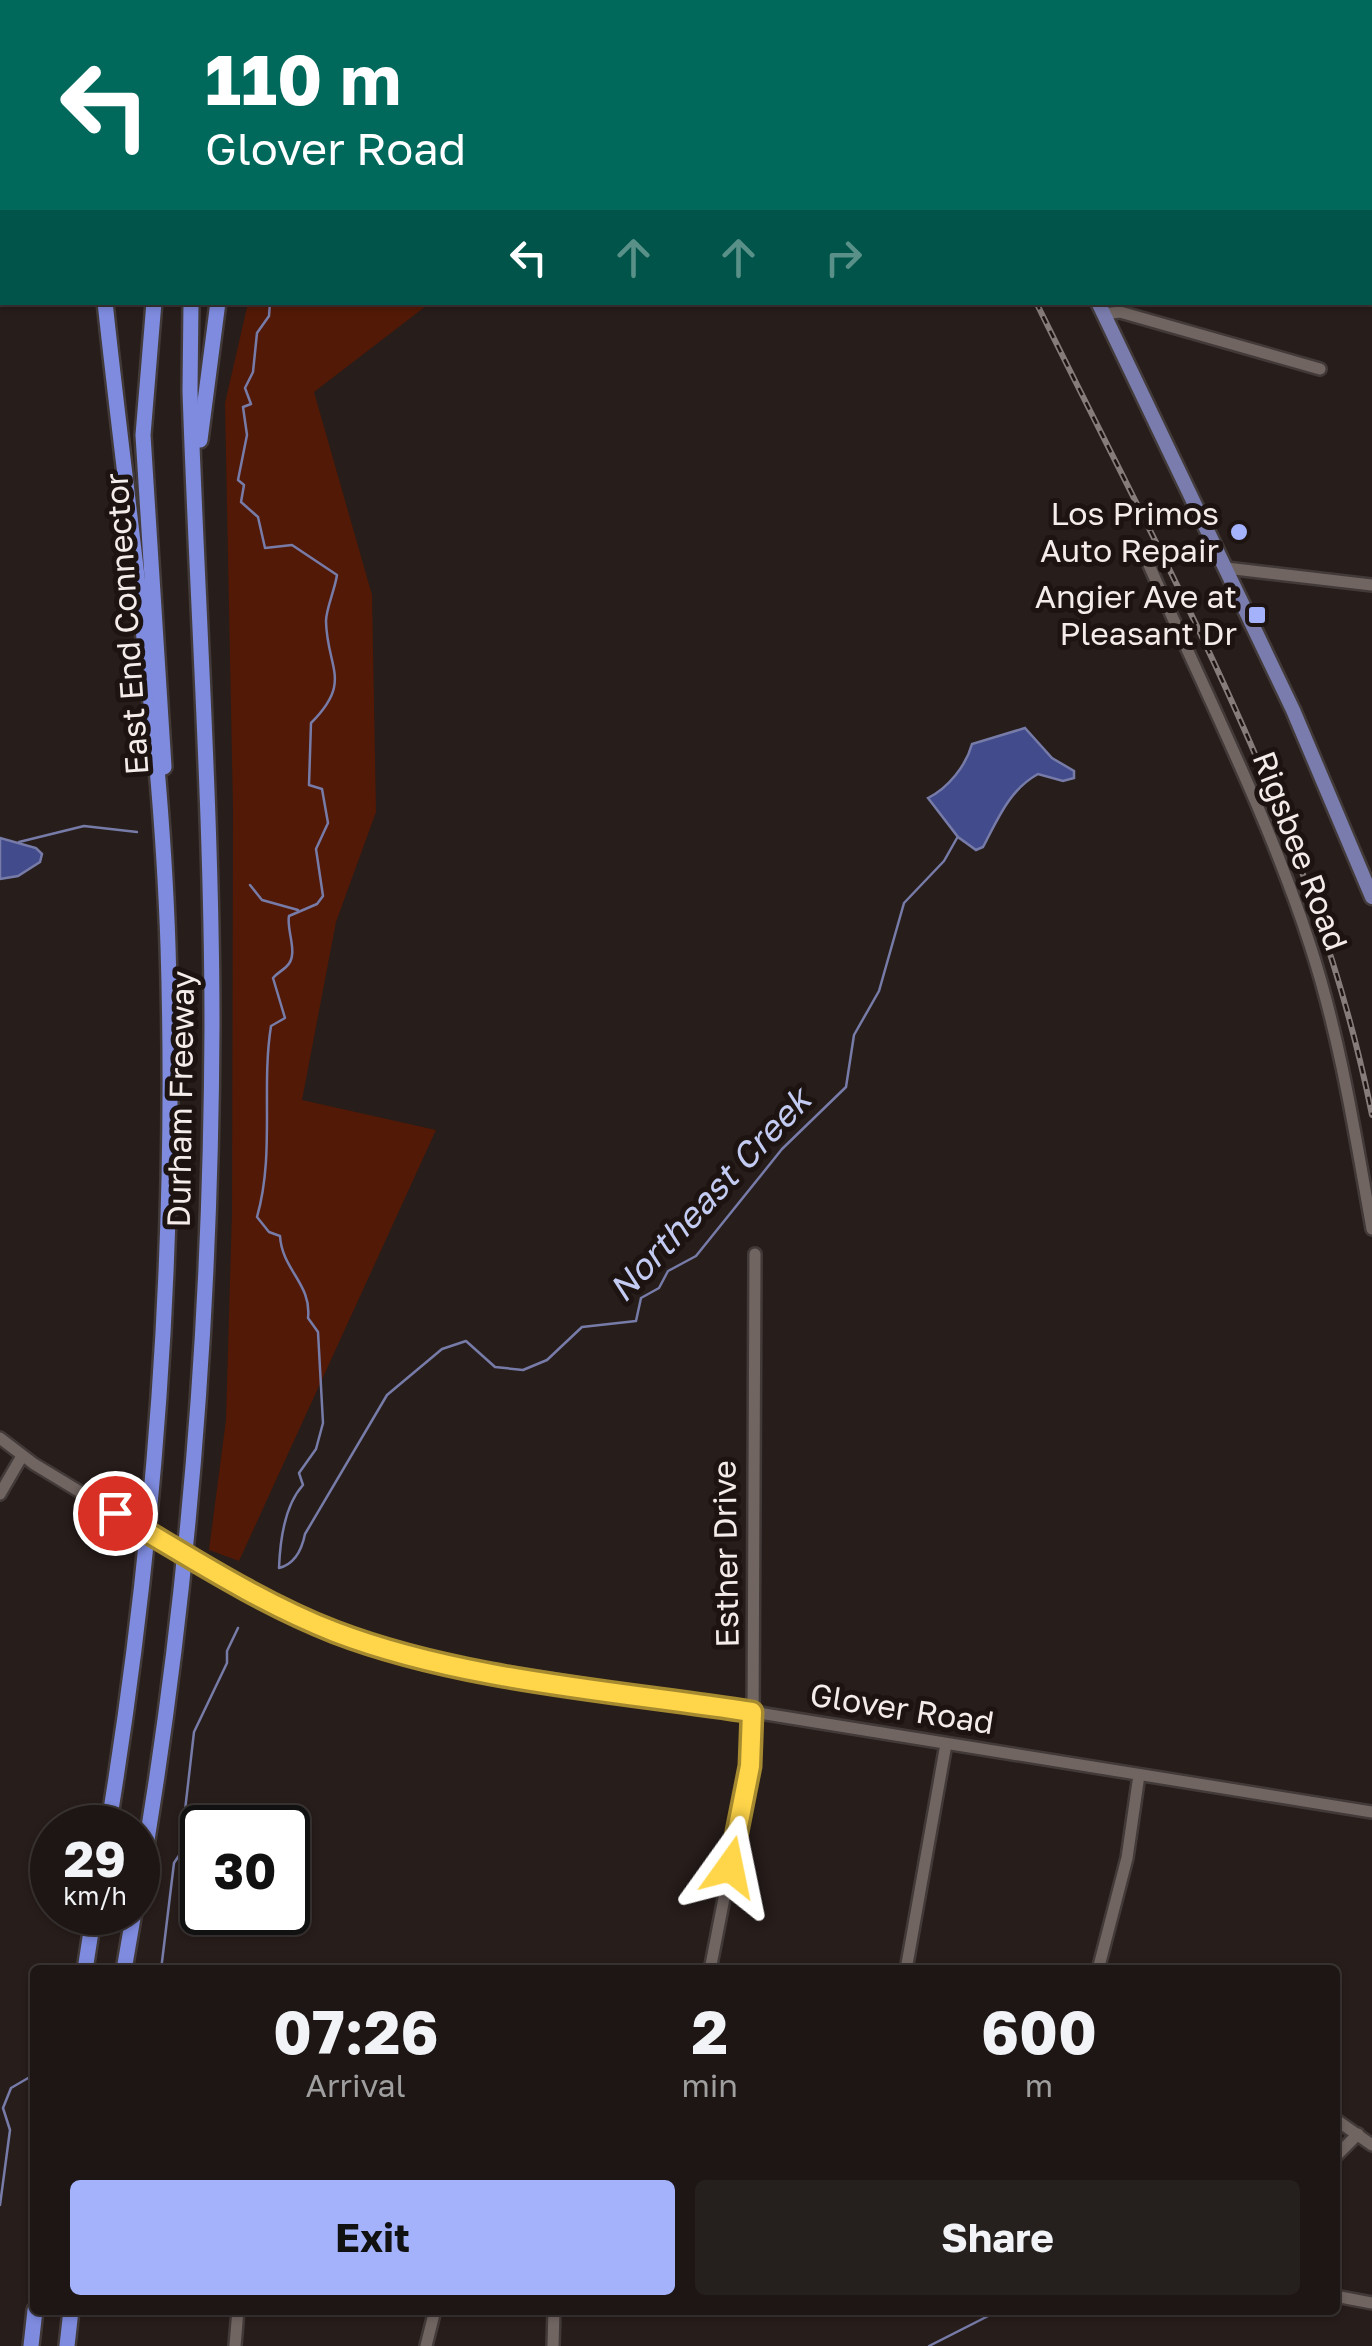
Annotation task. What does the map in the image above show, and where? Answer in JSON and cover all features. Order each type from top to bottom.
[{"type":"highway","name":"Durham Freeway","points":[[105,305],[140,593],[168,943],[166,1196],[153,1466],[136,1634],[111,1805]]},
{"type":"highway","name":"East End Connector","points":[[154,305],[143,434],[162,690],[168,943]]},
{"type":"highway","name":"Durham Freeway","points":[[152,1805],[188,1503],[209,1198],[211,942],[194,519],[191,305]]},
{"type":"highway","points":[[194,519],[203,399],[218,305]]},
{"type":"highway","points":[[86,1965],[90,1935]]},
{"type":"highway","points":[[125,1965],[130,1935]]},
{"type":"highway","points":[[32,2346],[35,2315]]},
{"type":"highway","points":[[67,2346],[70,2315]]},
{"type":"main road","points":[[1101,308],[1294,710],[1372,896]]},
{"type":"street","points":[[1101,308],[1320,369]]},
{"type":"street","name":"Rigsbee Road","points":[[1148,565],[1268,834],[1312,949],[1354,1113],[1372,1229]]},
{"type":"street","points":[[1226,568],[1372,586]]},
{"type":"street","name":"Esther Drive","points":[[711,1965],[750,1766],[755,1254]]},
{"type":"street","name":"Glover Road","points":[[0,1438],[22,1456],[214,1571],[309,1621],[394,1652],[1372,1812]]},
{"type":"street","points":[[0,1494],[22,1456]]},
{"type":"street","points":[[907,1965],[946,1744]]},
{"type":"street","points":[[1099,1965],[1127,1858],[1139,1775]]},
{"type":"street","points":[[1340,2122],[1372,2145]]},
{"type":"street","points":[[1340,2152],[1358,2134]]},
{"type":"street","points":[[1340,2297],[1372,2302]]},
{"type":"street","points":[[234,2346],[237,2315]]},
{"type":"street","points":[[426,2346],[434,2315]]},
{"type":"street","points":[[553,2346],[554,2315]]},
{"type":"shaded area","points":[[248,305],[427,305],[314,392],[372,595],[376,812],[336,922],[302,1100],[436,1130],[239,1561],[209,1550],[226,1420],[232,1212],[233,811],[225,403]]},
{"type":"water","points":[[1025,728],[1052,758],[1074,771],[1074,778],[1063,781],[1038,774],[1028,781],[1005,806],[983,847],[976,850],[958,837],[928,798],[955,776],[972,744]]},
{"type":"water","points":[[0,838],[36,848],[42,854],[40,862],[18,876],[0,879]]},
{"type":"waterway","points":[[270,305],[269,316],[257,333],[253,372],[245,388],[251,404],[243,407],[247,435],[238,480],[244,485],[241,502],[258,517],[265,548],[292,545],[337,575],[326,621],[334,685],[324,709],[311,723],[309,785],[322,789],[328,823],[316,849],[323,896],[317,904],[289,916],[292,956],[273,978],[285,1018],[271,1026],[267,1145],[257,1217],[269,1232],[280,1236],[286,1258],[306,1296],[308,1318],[318,1332],[323,1423],[316,1449],[299,1473],[303,1485],[287,1513],[279,1568],[297,1555],[305,1534],[387,1395],[442,1349],[466,1341],[495,1367],[523,1370],[547,1360],[582,1327],[636,1321],[641,1298],[659,1288],[668,1271],[696,1256],[782,1149],[846,1087],[854,1035],[879,991],[904,903],[944,861],[957,838]]},
{"type":"waterway","points":[[19,842],[84,826],[137,832]]},
{"type":"waterway","points":[[250,885],[262,900],[298,910]]},
{"type":"waterway","name":"Northeast Creek","points":[[162,1965],[194,1732],[227,1663],[227,1651],[238,1628]]},
{"type":"waterway","name":"Northeast Creek","points":[[0,2205],[10,2130],[3,2108],[11,2088],[30,2077]]},
{"type":"waterway","points":[[929,2346],[990,2315]]},
{"type":"railway","points":[[1037,305],[1184,599],[1274,800],[1313,903],[1346,1008],[1372,1115]]},
{"type":"place","name":"Los Primos Auto Repair","points":[[1239,532]]},
{"type":"place","name":"Angier Ave at Pleasant Dr","points":[[1257,615]]},
{"type":"route","points":[[115,1513],[285,1610],[382,1648],[462,1666],[752,1712],[750,1766],[730,1867]]}]
